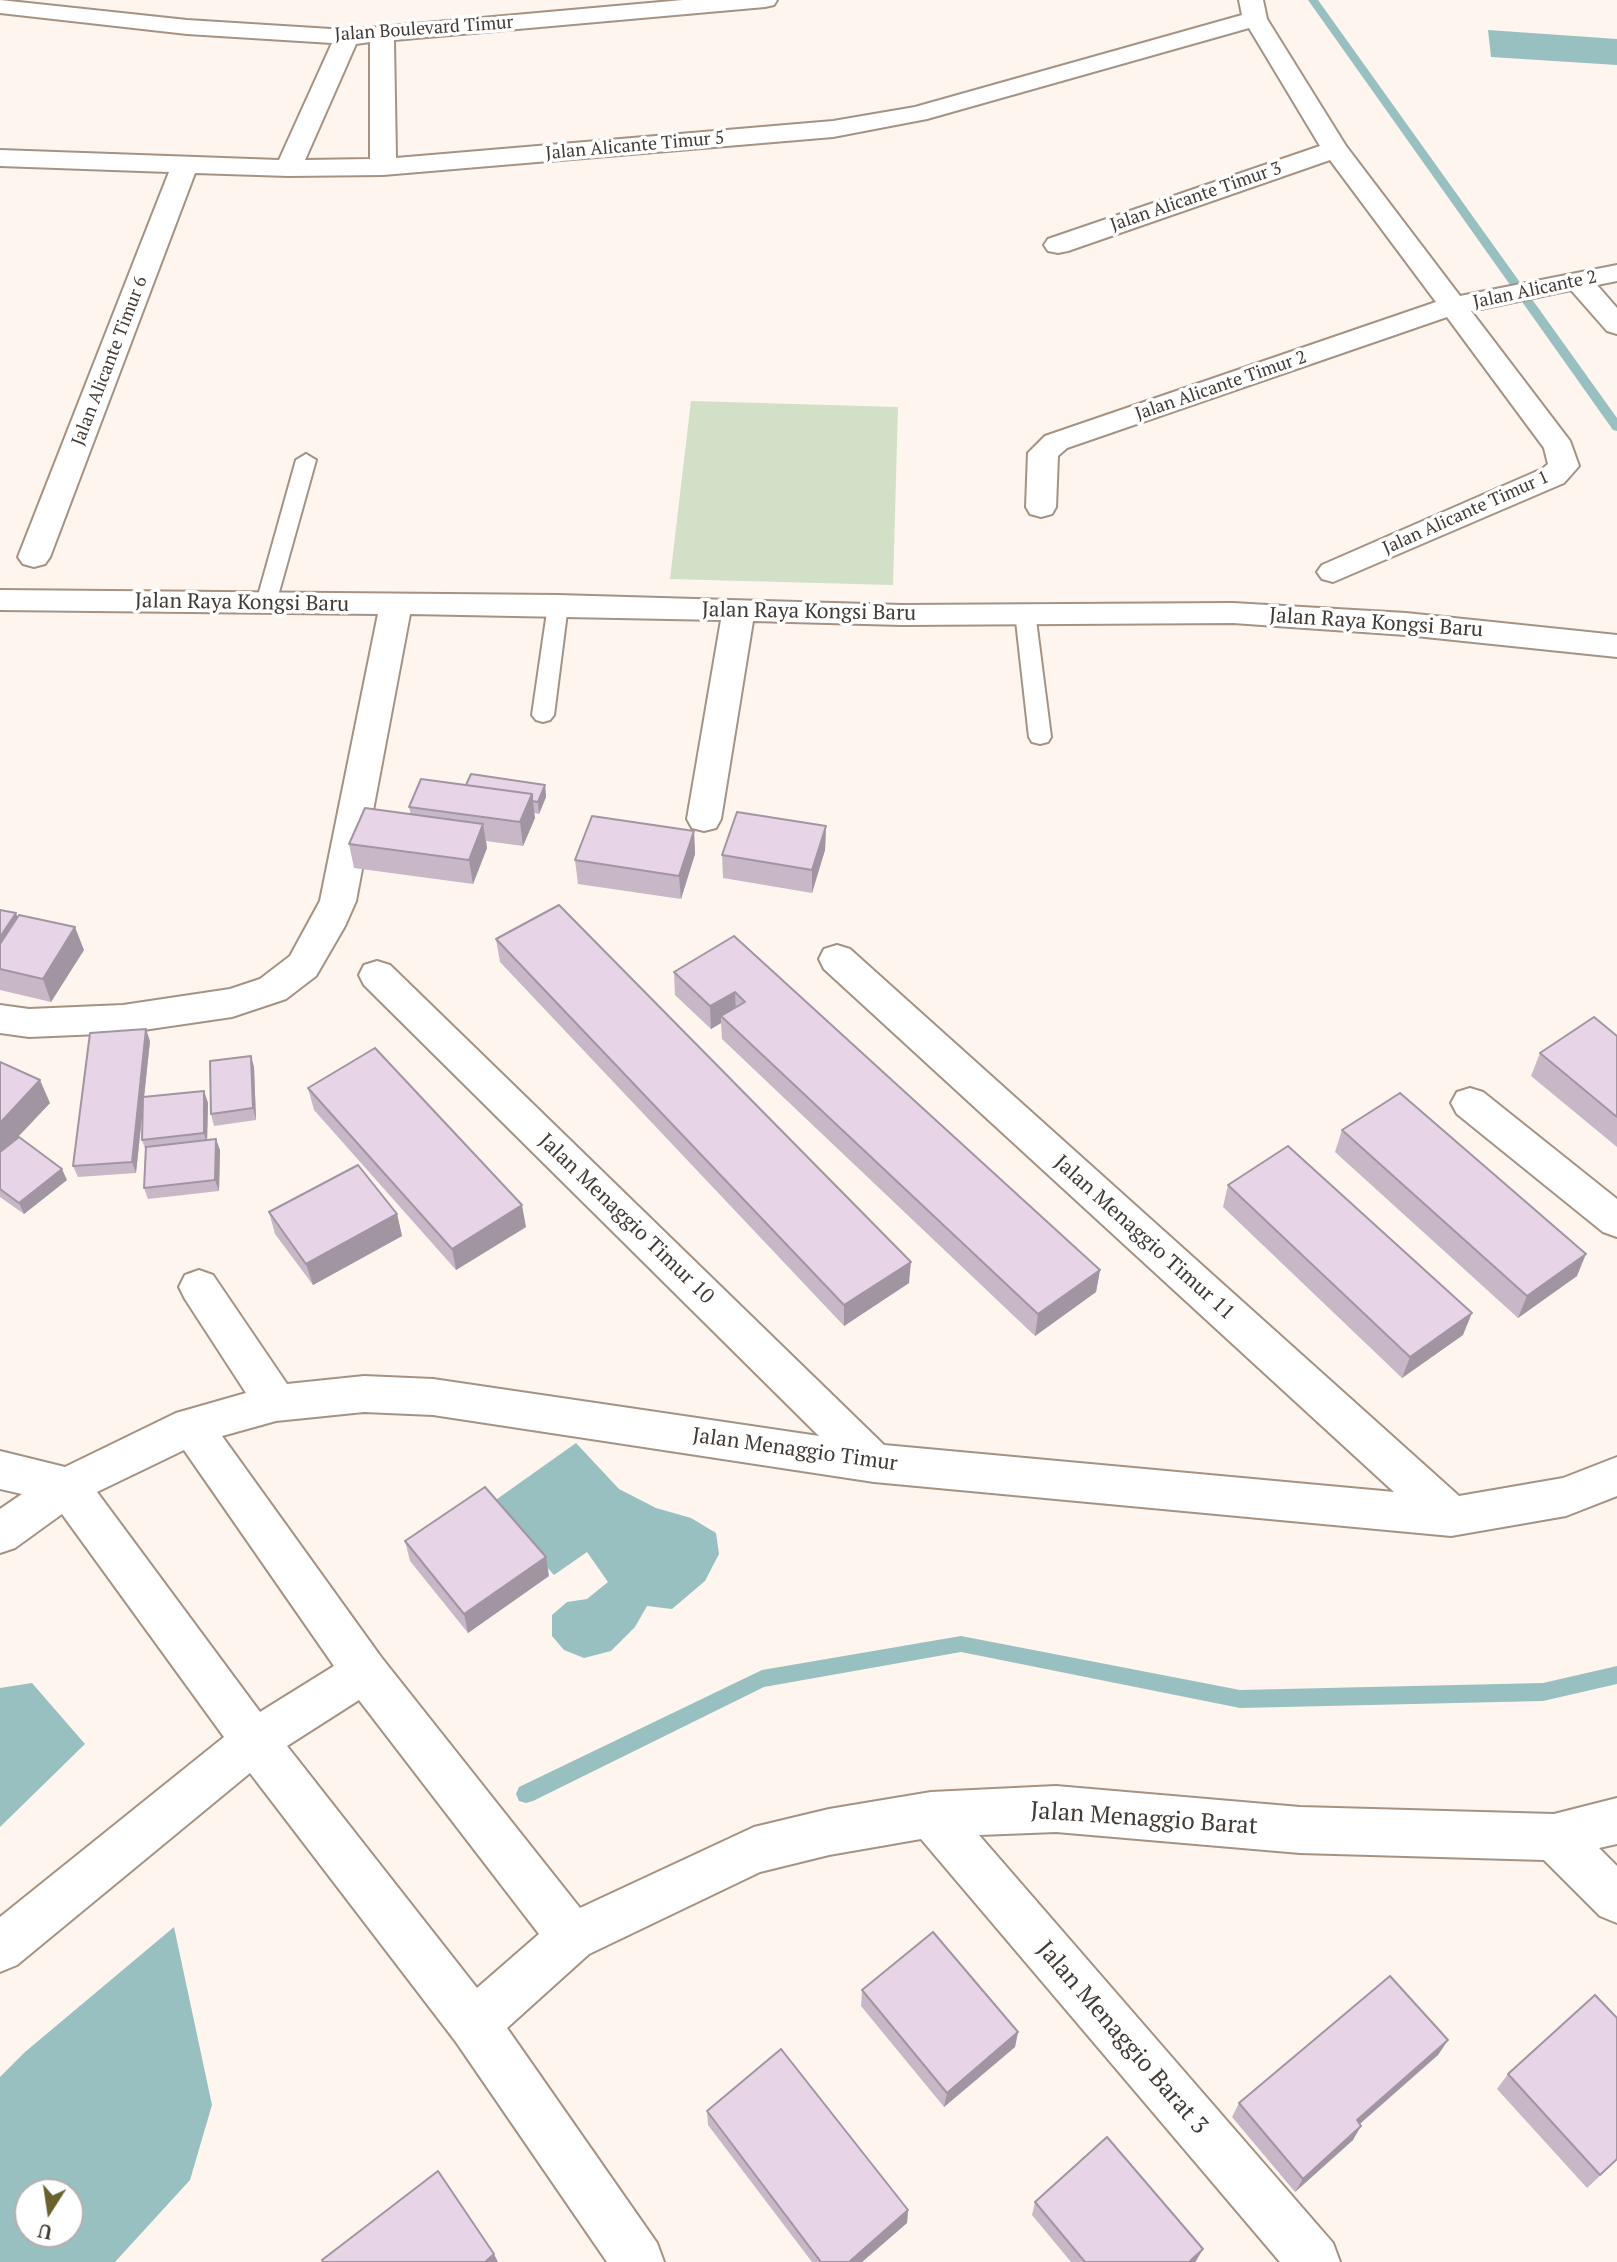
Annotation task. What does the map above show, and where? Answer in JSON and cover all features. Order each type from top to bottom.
[{"type":"street","name":"Jalan Boulevard Timur","points":[[0,6],[187,27],[347,37],[765,0]]},
{"type":"street","points":[[1253,9],[1335,149],[1463,305]]},
{"type":"street","name":"Jalan Alicante Timur 5","points":[[0,159],[288,168],[383,167],[819,130],[876,123],[918,114],[1253,9]]},
{"type":"street","points":[[382,35],[383,167]]},
{"type":"street","points":[[288,168],[347,37]]},
{"type":"street","name":"Jalan Alicante Timur 3","points":[[1058,245],[1335,149]]},
{"type":"street","name":"Jalan Alicante Timur 6","points":[[34,557],[185,165]]},
{"type":"street","name":"Jalan Alicante 2","points":[[1463,305],[1617,273]]},
{"type":"street","points":[[1570,283],[1617,326]]},
{"type":"street","name":"Jalan Alicante Timur 2","points":[[1041,507],[1043,453],[1056,442],[1463,305]]},
{"type":"street","name":"Jalan Alicante Timur 1","points":[[1337,570],[1553,476],[1564,466],[1559,447],[1463,305]]},
{"type":"street","name":"Jalan Raya Kongsi Baru","points":[[0,600],[558,605],[902,615],[1025,612],[1246,614],[1406,624],[1617,646]]},
{"type":"street","points":[[0,1019],[29,1023],[123,1018],[232,1003],[273,989],[303,966],[327,926],[338,901],[396,604]]},
{"type":"street","points":[[704,819],[739,611]]},
{"type":"street","name":"Jalan Menaggio Timur 11","points":[[837,959],[1451,1517]]},
{"type":"street","name":"Jalan Menaggio Timur 10","points":[[377,975],[874,1463]]},
{"type":"street","points":[[1470,1103],[1617,1221]]},
{"type":"street","points":[[199,1287],[276,1403]]},
{"type":"street","name":"Jalan Menaggio Timur","points":[[0,1534],[67,1486],[191,1426],[276,1403],[364,1394],[433,1397],[874,1463],[1451,1517],[1566,1497],[1617,1476]]},
{"type":"street","points":[[191,1426],[365,1672],[572,1937]]},
{"type":"street","points":[[0,1470],[67,1486],[254,1741],[474,2024],[638,2262]]},
{"type":"street","points":[[0,1948],[254,1741],[365,1672]]},
{"type":"street","name":"Jalan Menaggio Barat","points":[[474,2024],[572,1937],[754,1850],[829,1832],[931,1815],[1056,1808],[1300,1830],[1554,1836],[1617,1821]]},
{"type":"street","name":"Jalan Menaggio Barat 3","points":[[931,1815],[1314,2262]]},
{"type":"street","points":[[1554,1836],[1617,1899]]},
{"type":"lane","points":[[266,603],[306,460]]},
{"type":"lane","points":[[542,715],[558,605]]},
{"type":"lane","points":[[1025,612],[1040,737]]},
{"type":"green space","points":[[691,401],[898,407],[893,585],[670,579]]},
{"type":"water","points":[[1488,30],[1617,39],[1617,65],[1491,57]]},
{"type":"water","points":[[576,1443],[619,1489],[656,1508],[691,1518],[716,1533],[719,1554],[705,1581],[672,1609],[647,1606],[635,1627],[611,1651],[584,1658],[564,1650],[552,1636],[552,1615],[567,1602],[587,1599],[608,1582],[587,1552],[554,1575],[490,1504]]},
{"type":"water","points":[[32,1683],[85,1744],[0,1827],[0,1688]]},
{"type":"water","points":[[174,1927],[212,2105],[190,2180],[115,2262],[0,2262],[0,2077],[25,2052]]},
{"type":"building","points":[[471,774],[545,785],[538,802],[532,801],[532,794],[466,785]]},
{"type":"building","points":[[421,779],[532,794],[520,822],[409,807]]},
{"type":"building","points":[[365,808],[483,824],[469,860],[349,844]]},
{"type":"building","points":[[737,812],[826,826],[812,870],[722,855]]},
{"type":"building","points":[[592,816],[694,831],[679,876],[575,860]]},
{"type":"building","points":[[559,905],[911,1262],[844,1305],[496,939]]},
{"type":"building","points":[[0,910],[16,913],[0,937]]},
{"type":"building","points":[[19,915],[75,927],[43,979],[0,969],[0,944]]},
{"type":"building","points":[[734,936],[1100,1270],[1038,1314],[721,1016],[745,1002],[735,992],[710,1006],[674,972]]},
{"type":"building","points":[[1594,1017],[1617,1036],[1617,1117],[1540,1053]]},
{"type":"building","points":[[146,1029],[132,1162],[73,1166],[90,1033]]},
{"type":"building","points":[[375,1048],[522,1205],[452,1249],[308,1088]]},
{"type":"building","points":[[251,1056],[253,1108],[211,1114],[210,1061]]},
{"type":"building","points":[[0,1062],[40,1080],[0,1123]]},
{"type":"building","points":[[204,1091],[204,1133],[142,1140],[143,1097]]},
{"type":"building","points":[[1400,1093],[1586,1254],[1527,1296],[1342,1130]]},
{"type":"building","points":[[19,1137],[62,1169],[19,1203],[0,1189],[0,1152]]},
{"type":"building","points":[[216,1139],[215,1180],[144,1188],[146,1147]]},
{"type":"building","points":[[1288,1146],[1472,1313],[1410,1357],[1228,1185]]},
{"type":"building","points":[[358,1165],[397,1214],[306,1264],[269,1212]]},
{"type":"building","points":[[485,1487],[546,1557],[464,1614],[405,1541]]},
{"type":"building","points":[[933,1932],[1018,2032],[947,2093],[862,1990]]},
{"type":"building","points":[[1390,1976],[1448,2040],[1357,2120],[1361,2126],[1303,2179],[1239,2103]]},
{"type":"building","points":[[1595,1995],[1617,2018],[1617,2159],[1600,2175],[1508,2074]]},
{"type":"building","points":[[781,2049],[908,2210],[849,2262],[821,2262],[707,2111]]},
{"type":"building","points":[[1107,2137],[1203,2249],[1189,2262],[1085,2262],[1035,2202]]},
{"type":"building","points":[[438,2171],[494,2254],[485,2262],[323,2262],[322,2260]]},
{"type":"waterway","points":[[1313,0],[1617,427]]},
{"type":"waterway","points":[[526,1794],[762,1679],[961,1644],[1240,1699],[1543,1692],[1617,1675]]}]
